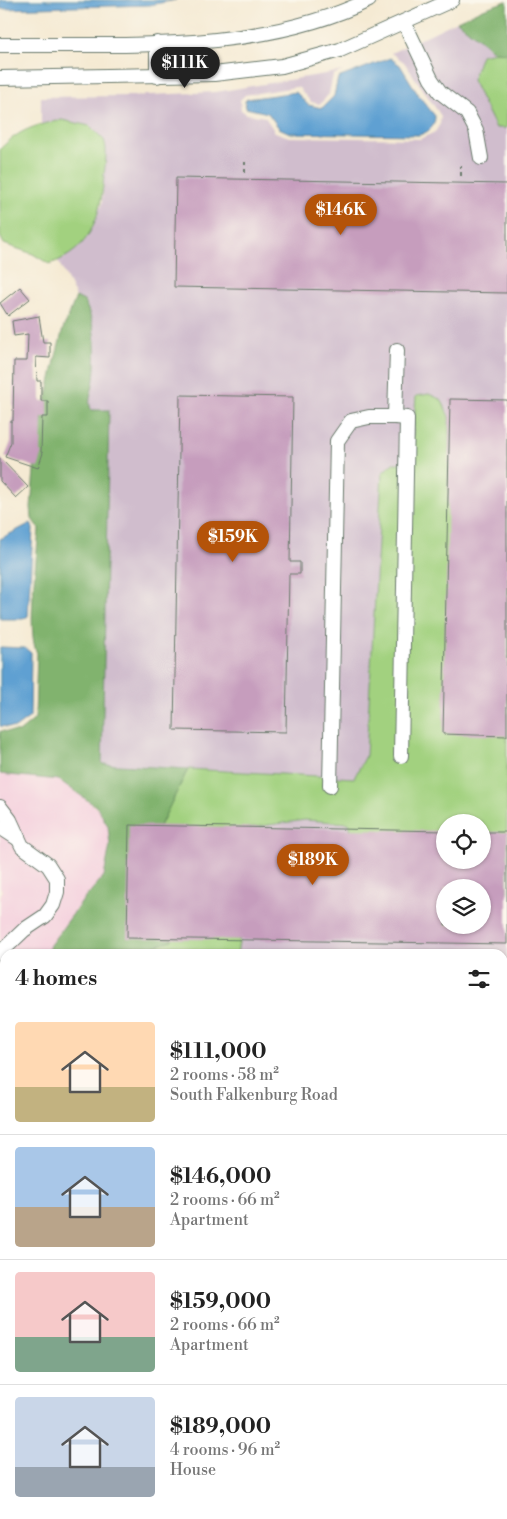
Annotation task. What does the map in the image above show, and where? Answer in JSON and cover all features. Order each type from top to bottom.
[{"type":"street","points":[[0,45],[157,43],[263,34],[299,26],[336,14],[369,0]]},
{"type":"street","points":[[0,78],[214,74],[282,66],[340,50],[452,0]]},
{"type":"street","points":[[404,22],[431,79],[440,92],[467,113],[476,130],[481,158]]},
{"type":"street","points":[[157,43],[157,76]]},
{"type":"street","points":[[395,418],[397,350]]},
{"type":"street","points":[[330,786],[337,441],[351,421],[369,417],[407,418],[401,756]]},
{"type":"street","points":[[0,807],[10,820],[22,846],[48,865],[57,879],[58,892],[53,905],[45,916],[24,930],[4,949]]},
{"type":"street","points":[[0,827],[17,838]]},
{"type":"path","points":[[245,162],[245,172]]},
{"type":"path","points":[[461,166],[461,176]]},
{"type":"shaded area","points":[[457,21],[495,52],[481,55],[472,80],[496,127],[507,128],[507,542],[417,396],[412,447],[366,756],[354,778],[102,764],[109,410],[91,410],[89,403],[94,378],[94,339],[84,301],[76,297],[58,261],[94,223],[102,203],[106,143],[62,120],[41,124],[41,97],[129,96],[216,92],[343,71],[333,75],[329,94],[320,104],[311,102],[296,87],[245,95],[240,100],[241,110],[247,114],[265,117],[275,132],[289,137],[420,139],[435,132],[440,124],[441,116],[404,62],[391,53]]},
{"type":"shaded area","points":[[0,774],[59,780],[71,787],[100,811],[108,826],[110,845],[104,876],[84,899],[49,949],[0,949],[0,899],[2,890],[0,887]]},
{"type":"shaded area","points":[[305,820],[349,823],[353,839],[436,917],[436,934],[491,934],[491,913],[507,893],[507,949],[238,949],[247,894],[247,828]]},
{"type":"green space","points":[[507,1],[507,53],[495,52],[457,21],[483,9]]},
{"type":"green space","points":[[495,52],[507,53],[507,128],[496,128],[472,80],[481,55]]},
{"type":"green space","points":[[62,120],[90,126],[104,140],[106,148],[103,189],[97,217],[85,240],[64,258],[49,264],[33,254],[4,244],[0,236],[0,149],[21,132]]},
{"type":"green space","points":[[76,297],[84,301],[91,319],[95,339],[95,369],[90,406],[91,410],[109,410],[102,764],[188,769],[154,838],[172,940],[148,949],[49,949],[84,899],[104,876],[110,845],[108,826],[97,807],[59,780],[0,774],[0,731],[19,732],[35,719],[37,653],[32,629],[32,612],[39,529],[32,519],[31,507],[36,446],[63,329]]},
{"type":"green space","points":[[429,394],[442,400],[449,417],[449,455],[507,542],[507,893],[491,890],[491,879],[458,879],[353,839],[349,823],[305,820],[247,828],[247,894],[238,949],[136,949],[154,838],[188,769],[354,778],[366,756],[382,473],[393,463],[402,463],[412,447],[416,396]]},
{"type":"water","points":[[0,0],[176,0],[150,5],[0,9]]},
{"type":"water","points":[[390,58],[400,65],[419,96],[435,116],[433,126],[423,134],[290,133],[279,128],[268,113],[246,108],[245,101],[247,99],[296,92],[308,105],[322,108],[334,96],[338,78]]},
{"type":"water","points":[[31,523],[33,529],[28,616],[23,619],[0,619],[0,539]]},
{"type":"water","points":[[0,647],[25,648],[31,653],[30,717],[15,728],[0,726]]},
{"type":"building","points":[[176,178],[507,184],[507,293],[174,287]]},
{"type":"building","points":[[20,287],[30,299],[8,316],[0,303]]},
{"type":"building","points":[[39,316],[43,342],[50,342],[50,358],[36,357],[37,381],[41,381],[41,401],[48,401],[48,417],[42,417],[41,452],[43,453],[38,468],[5,457],[11,442],[11,421],[13,421],[14,361],[27,361],[28,334],[14,336],[12,321]]},
{"type":"building","points":[[180,395],[293,397],[290,562],[300,562],[300,574],[289,574],[286,732],[174,730]]},
{"type":"building","points":[[450,399],[507,400],[507,736],[443,734]]},
{"type":"building","points":[[0,458],[28,487],[16,498],[0,481]]},
{"type":"building","points":[[129,825],[436,831],[436,869],[491,869],[491,832],[507,832],[507,944],[127,938]]}]
